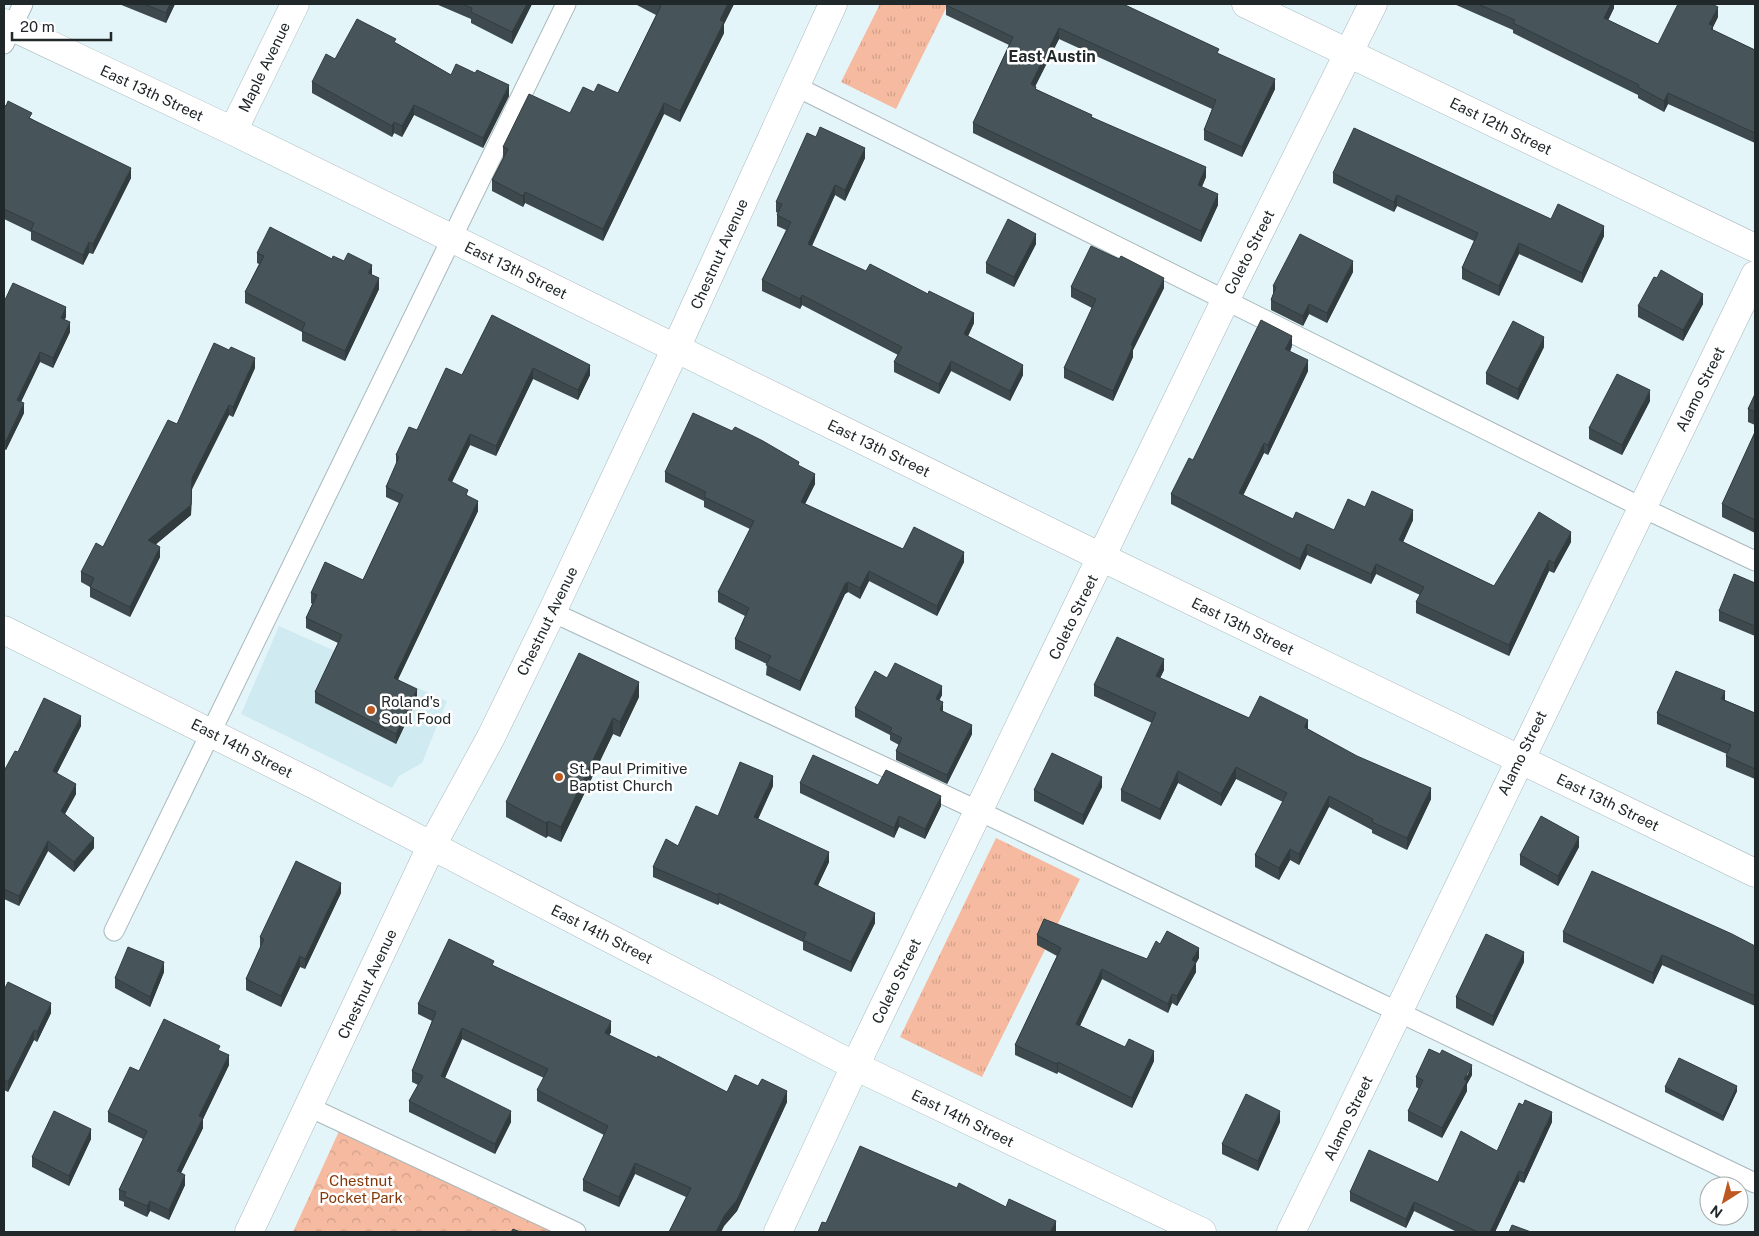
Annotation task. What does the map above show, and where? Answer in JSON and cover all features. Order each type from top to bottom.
[{"type":"street","name":"Maple Avenue","points":[[233,131],[295,4]]},
{"type":"street","name":"Chestnut Avenue","points":[[249,1232],[431,847],[491,737],[552,612],[676,348],[833,4]]},
{"type":"street","name":"East 12th Street","points":[[1246,4],[1755,248]]},
{"type":"street","name":"Coleto Street","points":[[778,1232],[855,1066],[1225,301],[1373,4]]},
{"type":"street","name":"East 13th Street","points":[[10,24],[233,131],[1101,557],[1755,873]]},
{"type":"street","name":"Alamo Street","points":[[1291,1232],[1400,1013],[1519,759],[1755,275]]},
{"type":"street","name":"East 14th Street","points":[[4,630],[212,732],[855,1066],[1202,1232]]},
{"type":"lane","points":[[114,931],[566,4]]},
{"type":"lane","points":[[795,86],[1643,508],[1755,561]]},
{"type":"lane","points":[[552,612],[979,811],[1755,1183]]},
{"type":"lane","points":[[309,1107],[576,1232]]},
{"type":"shaded area","points":[[279,626],[447,701],[422,763],[399,776],[392,788],[241,714]]},
{"type":"green space","points":[[880,4],[948,4],[896,109],[841,82]]},
{"type":"green space","points":[[996,838],[1080,879],[982,1077],[900,1037]]},
{"type":"green space","name":"Chestnut Pocket Park","points":[[340,1129],[555,1232],[293,1232]]},
{"type":"building","points":[[144,4],[170,4],[166,13]]},
{"type":"building","points":[[462,4],[527,4],[512,32],[471,12],[472,8]]},
{"type":"building","points":[[657,4],[728,4],[720,20],[724,22],[680,111],[664,103],[603,229],[525,192],[523,196],[492,180],[508,149],[503,147],[529,94],[570,113],[583,87],[594,92],[598,84],[618,93],[661,6]]},
{"type":"building","points":[[947,4],[1123,4],[1219,49],[1217,53],[1275,79],[1242,147],[1204,130],[1216,100],[1059,28],[1031,84],[1036,87],[1035,89],[1092,115],[1091,117],[1206,167],[1198,185],[1218,194],[1201,231],[973,123],[1013,37]]},
{"type":"building","points":[[1478,4],[1611,4],[1604,18],[1658,44],[1678,4],[1712,4],[1718,7],[1709,24],[1713,26],[1711,29],[1755,50],[1755,133],[1668,93],[1664,101],[1638,87],[1639,85],[1513,23],[1515,20]]},
{"type":"building","points":[[357,19],[396,39],[394,42],[451,75],[456,64],[475,73],[477,70],[509,85],[483,138],[414,105],[402,126],[394,122],[392,126],[312,82],[326,54],[335,59]]},
{"type":"building","points":[[8,101],[32,113],[29,118],[131,168],[93,244],[89,242],[83,255],[31,230],[34,223],[4,209],[4,105],[6,106]]},
{"type":"building","points":[[820,127],[865,148],[845,190],[835,185],[808,244],[866,271],[870,264],[928,294],[929,291],[974,313],[964,334],[1023,365],[1010,391],[951,361],[939,384],[894,362],[902,347],[802,295],[800,299],[762,280],[791,222],[777,215],[782,204],[776,202],[807,133],[816,137]]},
{"type":"building","points":[[1354,128],[1551,219],[1558,204],[1604,226],[1582,273],[1519,243],[1499,286],[1462,268],[1478,233],[1397,195],[1394,202],[1333,173]]},
{"type":"building","points":[[1008,219],[1036,234],[1014,277],[986,263]]},
{"type":"building","points":[[270,227],[332,259],[333,256],[344,261],[348,253],[372,265],[368,273],[379,278],[345,351],[302,331],[305,323],[245,292],[264,256],[257,253]]},
{"type":"building","points":[[1300,234],[1353,261],[1327,313],[1309,304],[1303,316],[1271,300],[1276,287],[1273,286]]},
{"type":"building","points":[[1091,246],[1119,259],[1121,256],[1164,278],[1131,345],[1133,346],[1113,391],[1064,368],[1096,299],[1071,287]]},
{"type":"building","points":[[1661,270],[1703,294],[1683,330],[1638,306],[1654,277],[1657,278]]},
{"type":"building","points":[[13,283],[66,307],[61,318],[70,322],[53,358],[40,352],[17,400],[24,403],[6,441],[4,440],[4,302]]},
{"type":"building","points":[[492,315],[590,365],[578,390],[533,368],[496,446],[470,434],[448,480],[468,490],[466,495],[478,501],[394,678],[417,689],[396,734],[315,692],[342,635],[306,618],[317,595],[311,593],[325,562],[363,580],[403,495],[386,487],[399,457],[396,455],[409,427],[417,430],[446,368],[462,375]]},
{"type":"building","points":[[1261,320],[1292,336],[1285,349],[1308,360],[1268,445],[1264,443],[1239,493],[1293,519],[1296,512],[1334,530],[1348,499],[1365,507],[1372,491],[1413,510],[1399,540],[1494,586],[1539,512],[1571,532],[1554,563],[1549,560],[1509,645],[1416,602],[1424,587],[1376,564],[1371,574],[1307,544],[1300,559],[1171,494],[1189,458],[1193,460]]},
{"type":"building","points":[[1513,321],[1544,337],[1518,389],[1486,373]]},
{"type":"building","points":[[214,343],[229,350],[231,347],[255,358],[233,407],[229,405],[192,478],[191,505],[148,540],[160,547],[130,607],[90,587],[94,578],[81,572],[96,543],[103,547],[168,420],[177,424]]},
{"type":"building","points":[[1617,374],[1650,390],[1622,445],[1589,428]]},
{"type":"building","points":[[1755,394],[1755,412],[1748,409]]},
{"type":"building","points":[[693,413],[732,431],[735,427],[763,441],[799,462],[798,465],[815,474],[801,502],[903,549],[914,527],[964,552],[937,606],[869,571],[860,588],[848,582],[845,584],[800,681],[766,665],[771,656],[735,639],[749,608],[718,592],[754,521],[704,497],[706,492],[665,472]]},
{"type":"building","points":[[1755,432],[1755,520],[1722,504]]},
{"type":"building","points":[[1734,574],[1755,583],[1755,626],[1719,611]]},
{"type":"building","points":[[1117,637],[1164,659],[1156,676],[1249,718],[1260,696],[1308,720],[1304,727],[1357,756],[1431,788],[1407,838],[1372,822],[1373,819],[1329,796],[1299,854],[1290,849],[1279,868],[1255,855],[1287,793],[1236,767],[1221,794],[1178,771],[1160,809],[1121,790],[1156,713],[1094,685]]},
{"type":"building","name":"St. Paul Primitive Baptist Church","points":[[579,653],[639,682],[620,722],[613,718],[561,827],[548,821],[546,823],[506,802]]},
{"type":"building","points":[[895,663],[942,686],[936,699],[943,702],[940,710],[972,725],[947,775],[896,751],[902,738],[890,732],[892,728],[855,708],[875,671],[887,678]]},
{"type":"building","points":[[1676,671],[1725,691],[1721,699],[1755,713],[1755,769],[1726,756],[1731,745],[1657,713]]},
{"type":"building","points":[[44,698],[81,716],[53,771],[76,784],[61,811],[94,838],[74,862],[48,841],[19,896],[4,889],[4,771],[15,751],[18,752]]},
{"type":"building","points":[[1052,753],[1102,777],[1083,815],[1034,790]]},
{"type":"building","points":[[813,755],[878,785],[886,770],[941,796],[925,829],[899,816],[894,828],[800,783]]},
{"type":"building","points":[[740,762],[773,776],[754,817],[829,852],[814,884],[875,913],[851,962],[803,940],[806,933],[719,893],[718,895],[653,867],[666,839],[678,846],[696,806],[718,816]]},
{"type":"building","points":[[1541,816],[1579,837],[1558,876],[1520,855]]},
{"type":"building","points":[[296,861],[341,883],[305,959],[300,956],[281,996],[246,979],[264,939],[260,937]]},
{"type":"building","points":[[1592,871],[1755,946],[1755,996],[1662,955],[1653,973],[1563,932]]},
{"type":"building","points":[[1044,919],[1147,959],[1156,941],[1160,944],[1167,931],[1199,948],[1192,960],[1196,962],[1177,996],[1172,994],[1168,1004],[1102,969],[1076,1024],[1125,1047],[1129,1039],[1154,1051],[1132,1098],[1058,1062],[1057,1064],[1015,1045],[1061,948],[1037,935]]},
{"type":"building","points":[[1486,934],[1524,952],[1493,1016],[1456,997]]},
{"type":"building","points":[[449,939],[494,961],[492,965],[611,1021],[605,1033],[657,1058],[658,1056],[727,1092],[735,1075],[758,1086],[762,1079],[787,1091],[737,1200],[724,1216],[716,1232],[669,1232],[691,1188],[635,1163],[619,1197],[583,1180],[608,1126],[537,1090],[548,1069],[462,1028],[441,1076],[511,1111],[495,1144],[409,1101],[423,1076],[412,1071],[436,1012],[418,1004]]},
{"type":"building","points":[[128,947],[164,962],[150,997],[115,978]]},
{"type":"building","points":[[8,982],[51,1003],[37,1032],[34,1030],[8,1082],[4,1079],[4,990]]},
{"type":"building","points":[[164,1019],[220,1046],[218,1050],[229,1055],[199,1116],[203,1118],[177,1171],[185,1175],[169,1210],[150,1201],[147,1206],[124,1196],[126,1192],[119,1190],[147,1131],[108,1112],[130,1067],[139,1071]]},
{"type":"building","points":[[1429,1049],[1440,1054],[1442,1050],[1472,1065],[1464,1079],[1467,1081],[1442,1128],[1408,1111],[1423,1080],[1416,1077]]},
{"type":"building","points":[[1679,1058],[1737,1086],[1723,1116],[1665,1087]]},
{"type":"building","points":[[1246,1094],[1280,1111],[1258,1161],[1222,1144]]},
{"type":"building","points":[[1525,1100],[1552,1112],[1524,1173],[1519,1171],[1490,1232],[1478,1232],[1414,1202],[1406,1219],[1350,1192],[1369,1150],[1438,1182],[1461,1131],[1497,1151],[1519,1103],[1523,1105]]},
{"type":"building","points":[[54,1111],[91,1129],[69,1176],[32,1157]]},
{"type":"building","points":[[860,1146],[957,1188],[959,1183],[1006,1207],[1009,1199],[1056,1221],[1050,1232],[818,1232],[822,1222],[826,1223]]},
{"type":"building","points":[[1512,1225],[1531,1232],[1509,1232]]},
{"type":"place","name":"Roland's Soul Food","points":[[371,710]]},
{"type":"place","name":"St. Paul Primitive Baptist Church","points":[[559,777]]},
{"type":"district","name":"East Austin","points":[[1052,56]]}]
